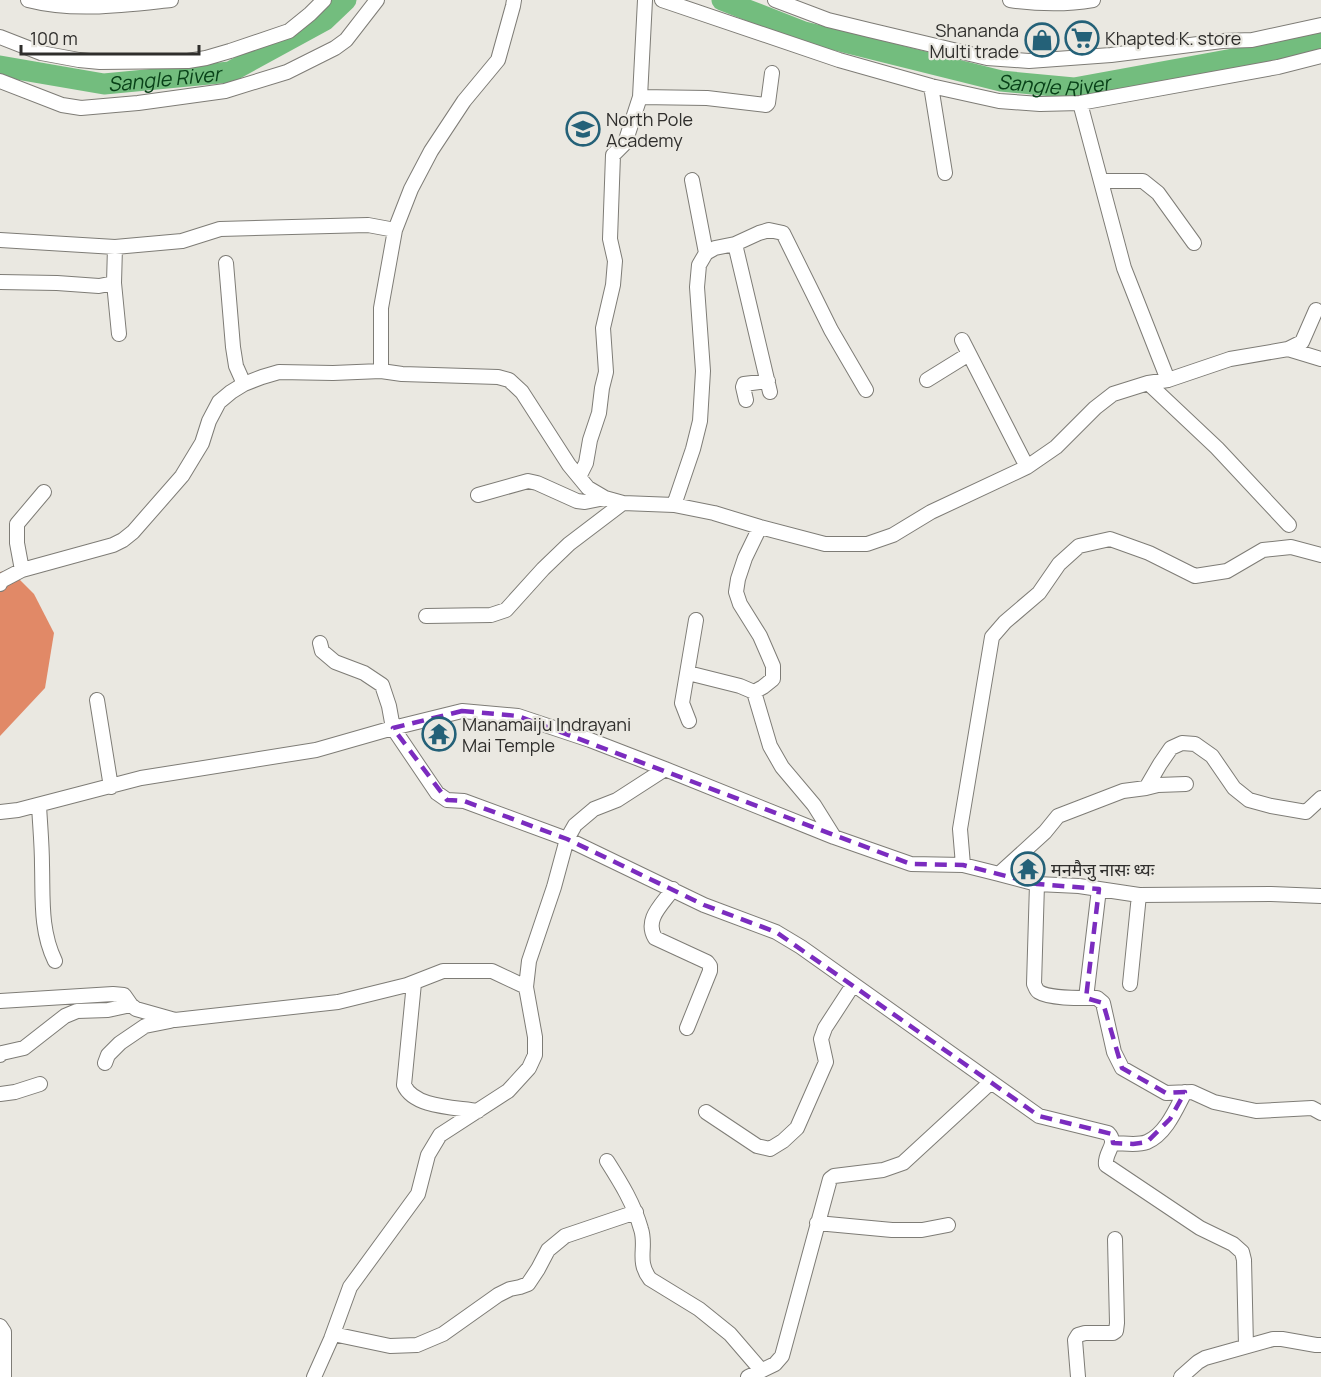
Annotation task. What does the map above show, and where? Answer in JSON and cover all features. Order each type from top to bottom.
[{"type":"street","points":[[28,0],[69,6],[171,0]]},
{"type":"street","points":[[0,37],[41,53],[80,60],[100,62],[188,61],[230,51],[289,31],[310,15],[324,0]]},
{"type":"street","points":[[0,81],[62,105],[81,108],[225,91],[287,72],[335,48],[346,40],[377,0]]},
{"type":"street","points":[[381,371],[381,308],[395,230],[411,189],[431,151],[464,101],[498,60],[514,0]]},
{"type":"street","points":[[579,477],[586,463],[590,440],[599,413],[606,372],[603,328],[613,285],[615,261],[610,239],[613,155],[625,143],[640,97],[645,0]]},
{"type":"street","points":[[662,0],[839,60],[931,86],[999,101],[1040,104],[1080,102],[1278,67],[1321,56]]},
{"type":"street","points":[[775,0],[828,20],[869,30],[987,58],[1029,61],[1111,56],[1222,41],[1252,40],[1321,26]]},
{"type":"street","points":[[1010,0],[1031,3],[1074,3],[1093,0]]},
{"type":"street","points":[[640,97],[707,98],[766,105],[772,73]]},
{"type":"street","points":[[931,86],[945,173]]},
{"type":"street","points":[[1080,102],[1124,268],[1168,380]]},
{"type":"street","points":[[692,180],[706,253]]},
{"type":"street","points":[[1101,181],[1143,181],[1151,186],[1194,243]]},
{"type":"street","points":[[0,240],[115,247],[182,241],[220,229],[368,225],[395,230]]},
{"type":"street","points":[[674,505],[700,421],[703,371],[697,287],[699,265],[706,253],[769,230],[783,233],[831,330],[866,390]]},
{"type":"street","points":[[735,244],[769,387],[744,384],[746,400]]},
{"type":"street","points":[[115,247],[114,283],[119,334]]},
{"type":"street","points":[[226,263],[233,347],[236,366],[244,384]]},
{"type":"street","points":[[0,282],[99,286],[114,283]]},
{"type":"street","points":[[0,584],[1,581],[22,570],[113,545],[123,540],[133,532],[182,476],[202,443],[208,421],[219,402],[244,384],[279,372],[381,371],[402,374],[498,377],[509,380],[522,392],[569,465],[588,488],[605,498],[623,503],[674,505],[714,513],[825,544],[867,544],[894,535],[931,512],[1027,467],[1056,447],[1095,408],[1113,394],[1148,383],[1168,380],[1230,359],[1288,349],[1302,342],[1316,310]]},
{"type":"street","points":[[962,340],[1027,467]]},
{"type":"street","points":[[1288,349],[1321,359]]},
{"type":"street","points":[[927,380],[969,354]]},
{"type":"street","points":[[1148,383],[1217,448],[1289,525]]},
{"type":"street","points":[[478,495],[528,481],[577,501],[585,502],[605,498]]},
{"type":"street","points":[[22,570],[17,543],[17,524],[44,492]]},
{"type":"street","points":[[426,616],[491,615],[506,610],[569,544],[623,503]]},
{"type":"street","points":[[754,692],[773,679],[773,666],[736,592],[744,558],[760,527]]},
{"type":"street","points":[[963,865],[960,829],[993,637],[1005,622],[1039,593],[1059,564],[1079,546],[1110,539],[1149,553],[1196,576],[1227,571],[1263,550],[1291,547],[1321,555]]},
{"type":"street","points":[[689,721],[682,703],[696,620]]},
{"type":"street","points":[[320,643],[322,651],[334,662],[364,672],[382,685],[393,728],[437,793],[447,800],[464,801],[567,839],[704,905],[776,932],[801,947],[1040,1116],[1108,1133],[1113,1137],[1113,1143],[1106,1158],[1106,1165],[1200,1228],[1233,1244],[1242,1252],[1246,1346]]},
{"type":"street","points":[[688,673],[740,686],[754,692]]},
{"type":"street","points":[[754,692],[770,746],[782,767],[814,805],[834,837]]},
{"type":"street","points":[[96,699],[111,786]]},
{"type":"street","points":[[0,812],[39,805],[141,778],[316,750],[462,711],[518,716],[590,740],[834,837],[911,864],[963,865],[1037,884],[1080,886],[1139,895],[1321,896]]},
{"type":"street","points":[[1146,788],[1171,748],[1182,743],[1195,744],[1212,756],[1234,788],[1249,800],[1306,812],[1321,798]]},
{"type":"street","points":[[314,1377],[350,1287],[418,1194],[428,1155],[440,1135],[507,1091],[529,1068],[535,1055],[535,1037],[526,987],[529,961],[554,887],[567,839],[575,825],[594,809],[617,800],[665,769]]},
{"type":"street","points":[[999,873],[1045,832],[1058,816],[1123,792],[1158,785],[1186,784]]},
{"type":"street","points":[[39,805],[42,911],[50,950],[55,961]]},
{"type":"street","points":[[1037,884],[1034,984],[1039,992],[1046,994],[1097,998],[1103,1003],[1114,1052],[1122,1068],[1166,1093],[1192,1092],[1214,1102],[1256,1111],[1312,1108],[1321,1113]]},
{"type":"street","points":[[673,889],[651,920],[651,931],[655,938],[710,966],[687,1028]]},
{"type":"street","points":[[1086,998],[1099,889]]},
{"type":"street","points":[[1130,984],[1139,895]]},
{"type":"street","points":[[105,1063],[108,1055],[120,1043],[146,1026],[175,1020],[338,1002],[414,983],[443,971],[492,971],[526,987]]},
{"type":"street","points":[[414,983],[404,1085],[407,1092],[423,1103],[478,1111]]},
{"type":"street","points":[[706,1112],[758,1146],[770,1149],[783,1141],[797,1128],[825,1062],[821,1039],[825,1028],[853,985]]},
{"type":"street","points":[[0,1001],[124,995],[130,1005],[136,1009],[175,1020]]},
{"type":"street","points":[[0,1055],[24,1048],[65,1016],[77,1011],[108,1010],[130,1005]]},
{"type":"street","points":[[748,1377],[775,1364],[782,1356],[830,1179],[834,1176],[883,1170],[903,1163],[991,1082]]},
{"type":"street","points":[[0,1094],[40,1084]]},
{"type":"street","points":[[1113,1143],[1147,1142],[1159,1134],[1185,1092]]},
{"type":"street","points":[[607,1161],[633,1203],[643,1232],[642,1265],[650,1279],[707,1315],[761,1370]]},
{"type":"street","points":[[333,1334],[390,1347],[417,1345],[443,1334],[504,1292],[528,1284],[548,1250],[565,1236],[636,1212]]},
{"type":"street","points":[[817,1223],[892,1230],[922,1230],[948,1225]]},
{"type":"street","points":[[1078,1377],[1075,1340],[1078,1335],[1113,1333],[1118,1323],[1115,1239]]},
{"type":"street","points":[[0,1326],[4,1332],[4,1377]]},
{"type":"street","points":[[1181,1377],[1204,1358],[1273,1339],[1321,1345]]},
{"type":"highlighted area","points":[[462,711],[518,716],[911,864],[963,865],[1037,884],[1099,889],[1086,998],[1103,1003],[1122,1068],[1166,1093],[1185,1092],[1170,1119],[1147,1142],[1133,1144],[1113,1143],[1112,1134],[1039,1116],[776,932],[704,905],[567,839],[464,801],[447,800],[393,728]]},
{"type":"shaded area","points":[[10,570],[34,594],[54,633],[45,688],[0,736],[0,572]]},
{"type":"waterway","name":"Sangle River","points":[[0,66],[104,84],[230,72],[325,20],[346,0]]},
{"type":"waterway","name":"Sangle River","points":[[722,0],[804,32],[1001,81],[1074,88],[1321,43]]},
{"type":"place","name":"Khapted K. store","points":[[1082,38]]},
{"type":"place","name":"Shananda Multi trade","points":[[1042,40]]},
{"type":"place","name":"North Pole Academy","points":[[583,129]]},
{"type":"place","name":"Manamaiju Indrayani Mai Temple","points":[[439,734]]},
{"type":"place","name":"मनमैजु नासः ध्यः","points":[[1028,869]]}]
